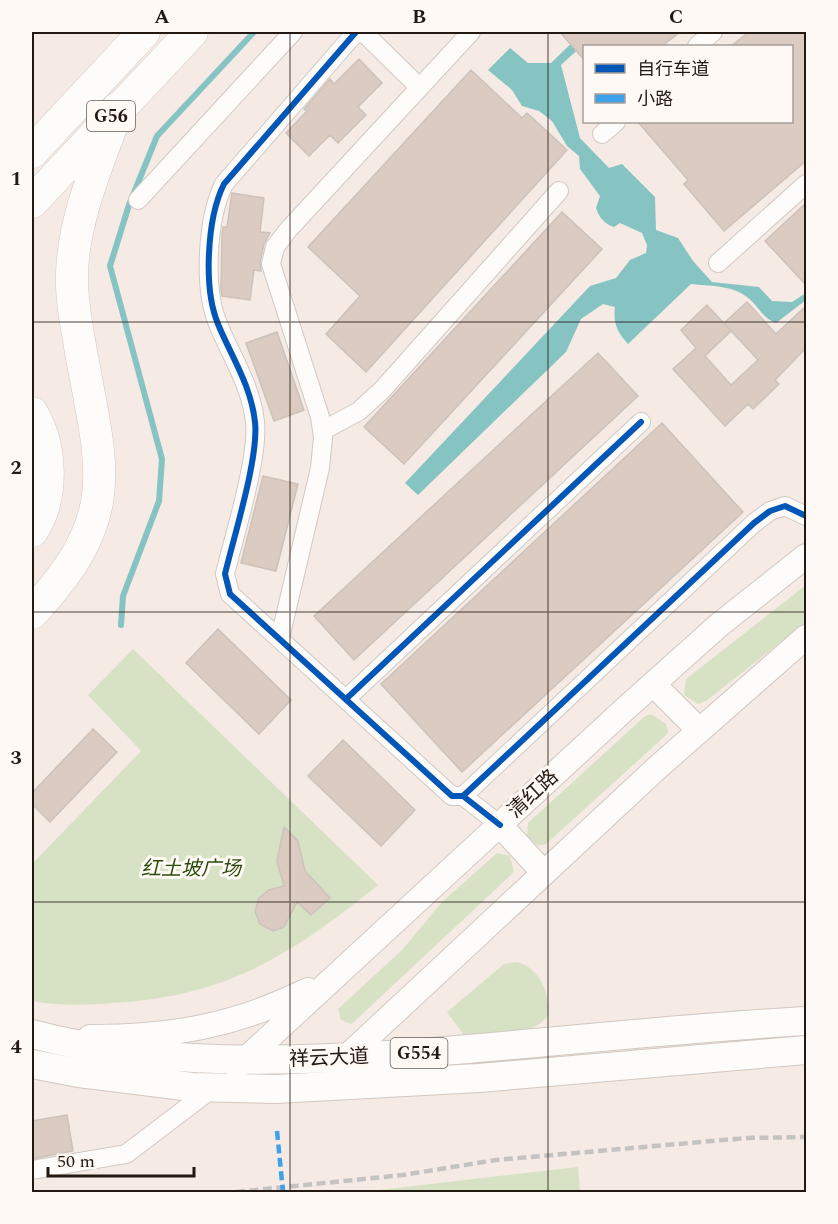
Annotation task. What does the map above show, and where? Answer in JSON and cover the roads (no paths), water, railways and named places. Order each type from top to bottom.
[{"type":"highway","name":"G56","points":[[32,152],[144,32]]},
{"type":"highway","name":"G56","points":[[32,202],[192,32]]},
{"type":"highway","points":[[32,613],[68,571],[79,553],[90,532],[99,499],[99,464],[78,333],[72,275],[84,205],[118,108]]},
{"type":"highway","points":[[32,412],[43,441],[48,468],[45,495],[32,531]]},
{"type":"highway","name":"祥云大道","points":[[34,1034],[141,1053],[244,1060],[347,1057],[807,1021]]},
{"type":"highway","name":"祥云大道","points":[[32,1064],[137,1082],[213,1088],[314,1087],[468,1078],[807,1050]]},
{"type":"main road","name":"清红路","points":[[213,1088],[653,684],[719,625],[807,556]]},
{"type":"main road","points":[[314,1087],[699,730],[807,637]]},
{"type":"main road","points":[[653,684],[699,730]]},
{"type":"main road","points":[[500,825],[544,873]]},
{"type":"main road","points":[[34,1034],[130,1037],[205,1028],[276,1006],[343,969]]},
{"type":"street","points":[[138,200],[293,32]]},
{"type":"street","points":[[356,32],[224,184],[218,197],[212,233],[209,282],[212,305],[245,380],[255,422],[255,445],[225,574],[226,586],[230,594],[452,796],[463,796],[500,825]]},
{"type":"street","points":[[363,32],[419,87]]},
{"type":"street","points":[[280,638],[320,468],[322,431],[271,264],[272,255],[288,230],[471,32]]},
{"type":"street","points":[[698,45],[713,32]]},
{"type":"street","points":[[602,134],[615,123]]},
{"type":"street","points":[[718,262],[807,184]]},
{"type":"street","points":[[322,431],[359,411],[382,390],[559,191]]},
{"type":"street","points":[[346,699],[641,422]]},
{"type":"street","points":[[463,796],[754,523],[770,511],[785,506],[807,516]]},
{"type":"street","points":[[32,1170],[126,1154],[213,1088]]},
{"type":"water","points":[[583,32],[597,32],[561,65],[580,138],[609,168],[622,164],[655,197],[656,230],[678,238],[693,261],[712,282],[759,287],[772,301],[792,302],[806,293],[806,300],[776,323],[767,318],[751,300],[741,293],[720,287],[691,284],[628,344],[617,327],[615,307],[603,304],[581,319],[566,352],[418,495],[405,483],[590,286],[616,278],[630,260],[646,253],[647,245],[642,233],[620,223],[614,227],[610,226],[600,217],[596,208],[600,196],[580,169],[579,156],[567,146],[552,121],[539,111],[522,106],[512,90],[488,70],[510,48],[528,63],[551,63]]},
{"type":"waterway","points":[[121,625],[123,596],[159,501],[162,459],[110,266],[129,205],[157,136],[254,32]]},
{"type":"railway","points":[[236,1192],[403,1175],[496,1160],[746,1138],[806,1137]]},
{"type":"park label","name":"红土坡广场","points":[[191,869]]}]
